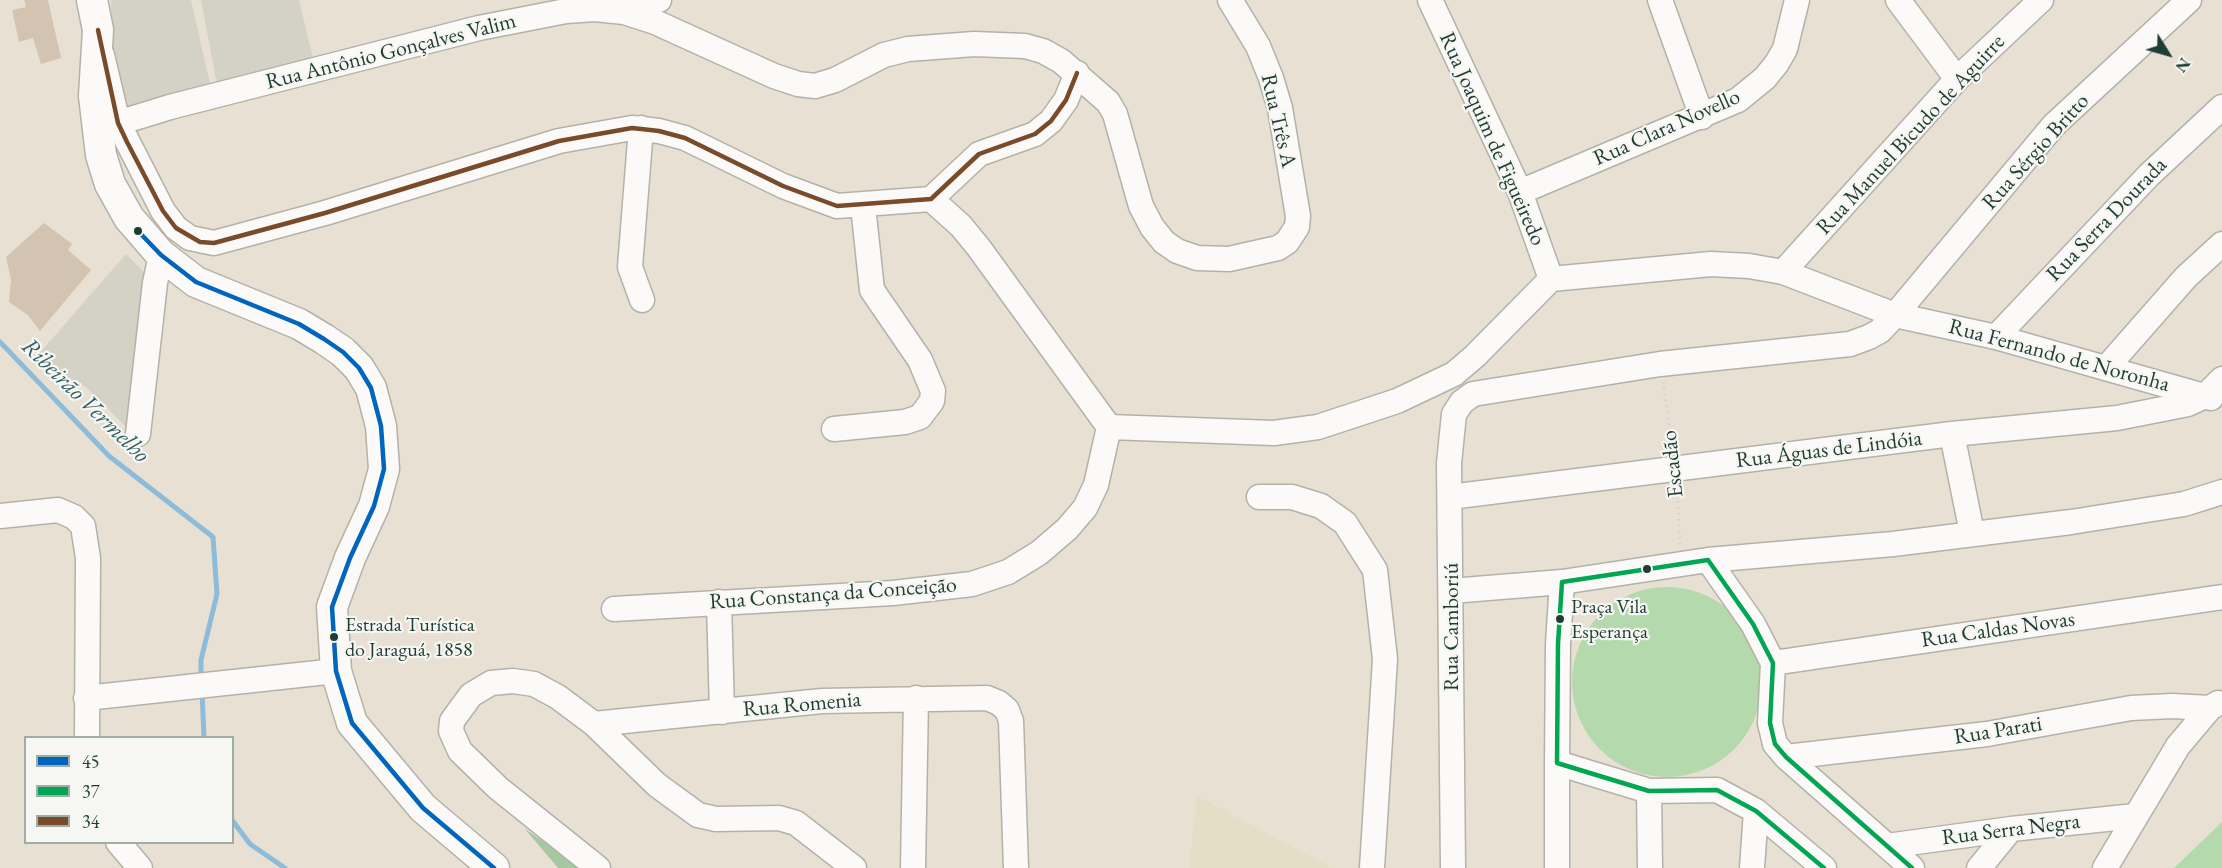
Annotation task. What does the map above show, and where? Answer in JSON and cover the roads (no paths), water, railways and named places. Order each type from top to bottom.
[{"type":"main road","points":[[92,0],[98,30],[94,96],[101,155],[110,184],[129,218],[161,255],[196,282],[299,324],[343,352],[359,368],[370,388],[381,426],[384,469],[374,506],[350,558],[332,607],[336,671],[352,723],[423,808],[494,868]]},
{"type":"main road","points":[[352,723],[412,778],[474,829],[514,868]]},
{"type":"street","points":[[624,12],[659,0]]},
{"type":"street","name":"Rua Três A","points":[[1230,0],[1258,46],[1272,78],[1280,108],[1298,216]]},
{"type":"street","name":"Rua Joaquim de Figueiredo","points":[[1430,0],[1520,192],[1551,279]]},
{"type":"street","points":[[1660,0],[1702,117]]},
{"type":"street","name":"Rua Clara Novello","points":[[1520,192],[1702,117],[1738,99],[1765,78],[1777,63],[1785,49],[1797,0]]},
{"type":"street","points":[[1898,0],[1957,79]]},
{"type":"street","name":"Rua Manuel Bicudo de Aguirre","points":[[1783,272],[1957,79],[2041,0]]},
{"type":"street","name":"Rua Sérgio Britto","points":[[1895,315],[2054,125],[2189,0]]},
{"type":"street","name":"Rua Antônio Gonçalves Valim","points":[[118,123],[170,107],[479,28],[566,11],[595,9],[624,12],[655,22],[798,84],[815,86],[835,80],[884,55],[908,49],[974,44],[1025,46],[1043,51],[1077,73],[1108,102],[1115,114],[1141,206],[1152,227],[1164,242],[1178,251],[1197,258],[1230,259],[1278,248],[1293,236],[1298,216]]},
{"type":"street","points":[[98,30],[118,123]]},
{"type":"street","points":[[94,96],[118,123],[163,211],[176,228],[200,242],[214,243],[325,213],[559,141],[601,132],[641,128],[685,138],[815,199],[837,206],[931,200],[979,154],[1035,134],[1050,121],[1066,100],[1077,73]]},
{"type":"street","name":"Rua Serra Dourada","points":[[1996,337],[2134,191],[2222,106]]},
{"type":"street","points":[[641,128],[630,267],[642,300]]},
{"type":"street","points":[[931,200],[961,226],[979,248],[1109,427],[1274,433],[1318,427],[1397,401],[1454,374],[1475,356],[1551,279],[1711,264],[1749,266],[1783,272],[1895,315]]},
{"type":"street","points":[[834,429],[905,422],[920,417],[932,401],[933,391],[921,360],[872,290],[863,206]]},
{"type":"street","points":[[2107,367],[2163,301],[2222,244]]},
{"type":"street","points":[[138,434],[155,283],[161,255]]},
{"type":"street","name":"Rua Fernando de Noronha","points":[[1895,315],[1996,337],[2107,367],[2216,392]]},
{"type":"street","name":"Rua Camboriú","points":[[1454,868],[1449,463],[1454,414],[1473,394],[1660,364],[1850,344],[1881,330],[1895,315]]},
{"type":"street","name":"Rua Águas de Lindóia","points":[[1450,496],[1676,470],[1952,434],[2117,418],[2166,410],[2216,392]]},
{"type":"street","name":"Rua Constança da Conceição","points":[[614,609],[893,593],[972,584],[1008,572],[1039,553],[1067,530],[1085,508],[1096,485],[1109,427]]},
{"type":"street","points":[[1952,434],[1972,533]]},
{"type":"street","points":[[1451,591],[1562,582],[1708,560],[1893,544],[2071,522],[2184,504],[2222,492]]},
{"type":"street","points":[[1258,497],[1292,497],[1321,506],[1345,523],[1376,570],[1385,658],[1372,868]]},
{"type":"street","points":[[0,516],[58,510],[74,517],[82,526],[88,558],[87,736]]},
{"type":"street","points":[[1708,560],[1753,624],[1773,663],[1771,734],[1775,744],[1786,758],[1912,868]]},
{"type":"street","points":[[1557,868],[1558,624],[1562,582]]},
{"type":"street","name":"Rua Caldas Novas","points":[[1773,663],[2222,597]]},
{"type":"street","points":[[719,602],[722,712]]},
{"type":"street","points":[[86,698],[336,671]]},
{"type":"street","points":[[598,868],[470,763],[460,751],[451,731],[452,721],[471,695],[491,683],[513,681],[534,684],[558,697],[594,724],[657,785],[698,815],[716,819],[779,818],[796,823],[854,868]]},
{"type":"street","points":[[913,868],[916,698]]},
{"type":"street","name":"Rua Romenia","points":[[594,724],[822,701],[987,698],[999,703],[1007,710],[1014,741],[1016,868]]},
{"type":"street","points":[[2105,868],[2178,746],[2216,704]]},
{"type":"street","name":"Rua Parati","points":[[1786,758],[1987,734],[2131,708],[2216,704]]},
{"type":"street","points":[[1557,763],[1649,790],[1717,790],[1756,811],[1824,868]]},
{"type":"street","points":[[1649,790],[1650,868]]},
{"type":"street","points":[[1752,868],[1756,811]]},
{"type":"street","name":"Rua Serra Negra","points":[[1887,846],[2011,829],[2135,816]]},
{"type":"street","points":[[1979,868],[2011,829]]},
{"type":"street","points":[[119,844],[140,868]]},
{"type":"waterway","name":"Ribeirão Vermelho","points":[[0,342],[109,456],[213,537],[217,594],[201,660],[201,679]]},
{"type":"waterway","name":"Ribeirão Vermelho","points":[[202,691],[204,736]]},
{"type":"waterway","name":"Ribeirão Vermelho","points":[[234,823],[250,844],[285,868]]},
{"type":"place","name":"Praça Vila Esperança","points":[[1560,619]]},
{"type":"place","name":"Estrada Turística do Jaraguá, 1858","points":[[334,637]]}]
